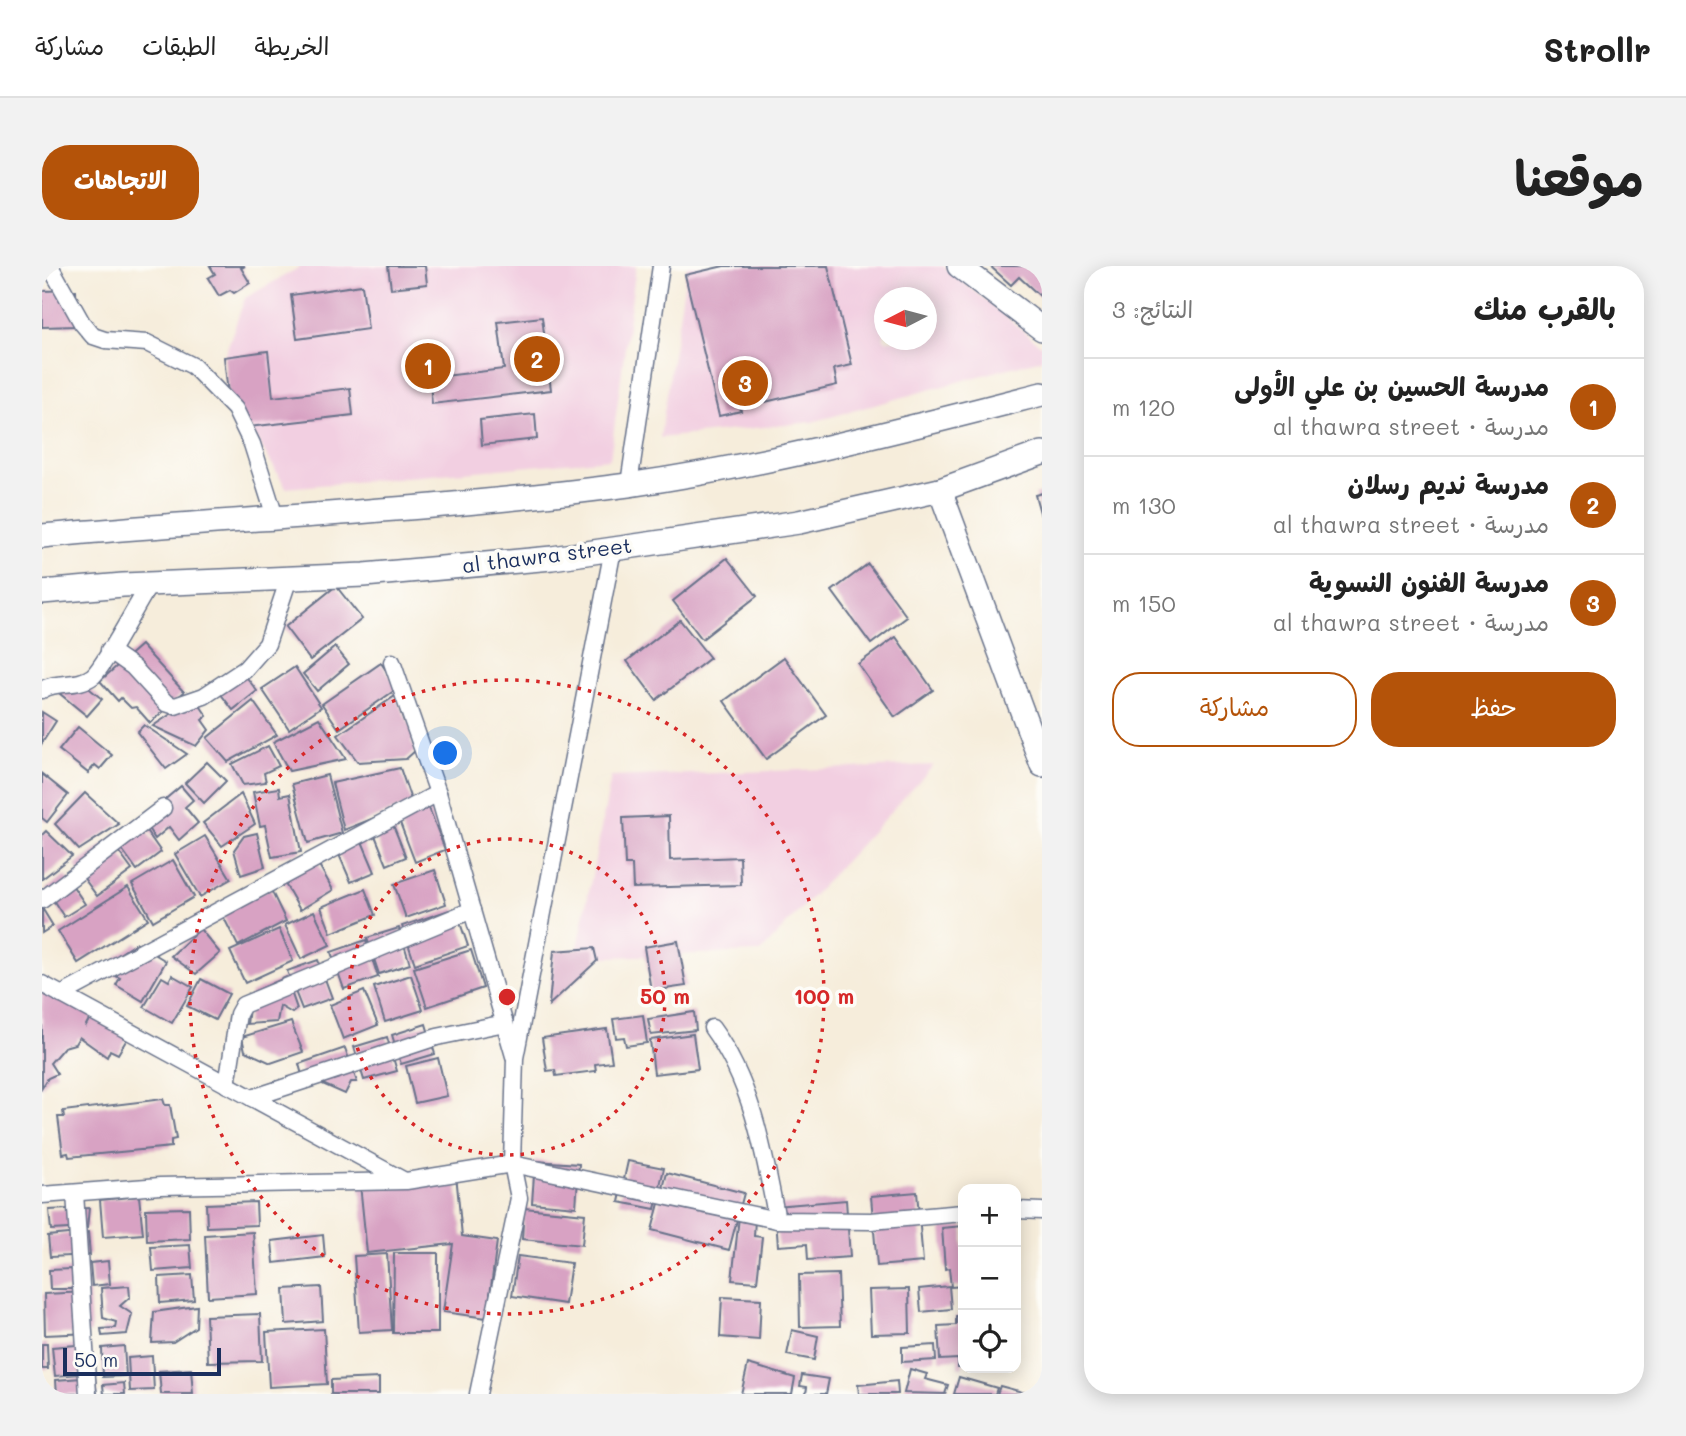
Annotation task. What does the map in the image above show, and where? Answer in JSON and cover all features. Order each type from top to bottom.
[{"type":"main road","points":[[959,266],[1042,328]]},
{"type":"main road","points":[[42,536],[629,484],[775,460],[1042,394]]},
{"type":"main road","name":"al thawra street","points":[[42,592],[150,584],[364,575],[613,549],[799,522],[940,489],[1042,453]]},
{"type":"main road","points":[[940,489],[1041,762]]},
{"type":"street","points":[[50,266],[82,323],[93,336],[104,340],[147,343],[193,366],[235,410],[252,444],[275,517]]},
{"type":"street","points":[[629,484],[661,266]]},
{"type":"street","points":[[478,1394],[519,1198],[512,1164],[515,1058],[613,549]]},
{"type":"street","points":[[109,650],[132,667],[166,703],[175,706],[204,696],[245,669],[267,644],[289,578]]},
{"type":"street","points":[[42,690],[53,684],[75,684],[93,675],[150,584]]},
{"type":"street","points":[[392,662],[438,793],[515,1058]]},
{"type":"street","points":[[61,995],[438,793]]},
{"type":"street","points":[[42,901],[163,808]]},
{"type":"street","points":[[227,1085],[238,1014],[243,1005],[472,910]]},
{"type":"street","points":[[42,984],[406,1181]]},
{"type":"street","points":[[252,1098],[437,1037],[505,1023]]},
{"type":"street","points":[[712,1028],[733,1056],[761,1135],[777,1220]]},
{"type":"street","points":[[42,1195],[160,1186],[406,1181],[512,1164],[777,1220],[871,1222],[958,1213]]},
{"type":"street","points":[[75,1193],[88,1394]]},
{"type":"street","points":[[1021,1210],[1042,1211]]},
{"type":"shaded area","points":[[302,266],[636,266],[610,459],[286,488],[246,420],[224,357],[245,298]]},
{"type":"shaded area","points":[[687,266],[943,266],[1042,346],[1042,359],[812,422],[660,438]]},
{"type":"shaded area","points":[[934,765],[761,952],[576,958],[611,777]]},
{"type":"building","points":[[210,266],[245,266],[241,268],[250,283],[234,293],[230,290],[219,296],[208,278],[215,274]]},
{"type":"building","points":[[388,266],[425,266],[427,284],[391,288]]},
{"type":"building","points":[[724,266],[828,266],[852,365],[834,369],[837,385],[765,402],[761,388],[737,394],[741,411],[719,416],[685,275]]},
{"type":"building","points":[[990,266],[1042,266],[1042,298],[1019,277],[1011,285]]},
{"type":"building","points":[[362,285],[368,329],[297,339],[291,295]]},
{"type":"building","points":[[76,290],[77,326],[42,327],[42,291]]},
{"type":"building","points":[[542,317],[551,390],[432,404],[429,373],[444,372],[445,376],[504,369],[498,322]]},
{"type":"building","points":[[268,351],[273,397],[350,388],[353,415],[240,428],[229,403],[224,357]]},
{"type":"building","points":[[535,414],[537,439],[482,445],[480,420]]},
{"type":"building","points":[[1042,493],[1042,516],[1041,516],[1035,495]]},
{"type":"building","points":[[727,558],[757,596],[702,639],[673,601]]},
{"type":"building","points":[[868,564],[907,617],[871,644],[832,591]]},
{"type":"building","points":[[336,586],[362,619],[310,660],[285,627]]},
{"type":"building","points":[[680,620],[710,658],[656,700],[627,661]]},
{"type":"building","points":[[896,637],[933,690],[895,717],[858,664]]},
{"type":"building","points":[[141,645],[184,692],[150,723],[136,707],[131,708],[121,698],[118,701],[100,681]]},
{"type":"building","points":[[335,647],[349,664],[317,691],[303,674]]},
{"type":"building","points":[[784,657],[826,715],[766,759],[724,701]]},
{"type":"building","points":[[381,663],[398,688],[339,729],[322,704]]},
{"type":"building","points":[[238,666],[257,691],[233,710],[214,685]]},
{"type":"building","points":[[295,667],[321,707],[289,729],[262,689]]},
{"type":"building","points":[[73,675],[102,699],[87,716],[59,693]]},
{"type":"building","points":[[395,696],[416,737],[411,742],[416,750],[406,759],[358,762],[338,735]]},
{"type":"building","points":[[195,698],[207,716],[202,720],[209,730],[196,746],[153,726]]},
{"type":"building","points":[[253,701],[277,735],[228,762],[207,738]]},
{"type":"building","points":[[42,712],[56,721],[42,743]]},
{"type":"building","points":[[319,718],[346,759],[289,771],[273,742]]},
{"type":"building","points":[[144,725],[187,754],[166,769],[137,732]]},
{"type":"building","points":[[78,727],[112,755],[100,769],[95,765],[88,773],[59,750]]},
{"type":"building","points":[[268,746],[279,766],[264,773],[266,782],[243,785],[232,764]]},
{"type":"building","points":[[207,762],[226,781],[204,803],[185,783]]},
{"type":"building","points":[[400,768],[412,803],[344,830],[332,783]]},
{"type":"building","points":[[42,774],[68,795],[47,822],[42,818]]},
{"type":"building","points":[[327,775],[342,833],[308,843],[292,784]]},
{"type":"building","points":[[181,786],[193,800],[185,807],[198,823],[179,840],[169,827],[155,839],[142,819]]},
{"type":"building","points":[[279,788],[280,796],[290,794],[301,852],[272,857],[265,825],[260,826],[253,792]]},
{"type":"building","points":[[85,793],[119,824],[79,850],[55,824]]},
{"type":"building","points":[[241,794],[255,824],[222,846],[203,823]]},
{"type":"building","points":[[429,808],[445,850],[415,862],[399,820]]},
{"type":"building","points":[[669,816],[670,860],[740,857],[741,885],[633,888],[632,865],[625,865],[623,818]]},
{"type":"building","points":[[138,819],[161,852],[137,870],[113,837]]},
{"type":"building","points":[[393,825],[406,857],[387,865],[374,833]]},
{"type":"building","points":[[46,831],[72,856],[42,879],[42,835]]},
{"type":"building","points":[[257,833],[265,867],[241,875],[234,850],[244,836]]},
{"type":"building","points":[[205,836],[231,879],[200,897],[175,854]]},
{"type":"building","points":[[361,839],[375,872],[351,882],[337,850]]},
{"type":"building","points":[[110,840],[132,870],[97,896],[75,866]]},
{"type":"building","points":[[315,858],[333,890],[300,910],[281,877]]},
{"type":"building","points":[[173,860],[194,897],[153,921],[132,884]]},
{"type":"building","points":[[435,870],[446,904],[406,918],[394,884]]},
{"type":"building","points":[[66,876],[85,904],[64,917],[46,889]]},
{"type":"building","points":[[128,887],[148,919],[78,963],[58,931]]},
{"type":"building","points":[[270,888],[286,921],[238,946],[221,912]]},
{"type":"building","points":[[365,889],[375,915],[331,933],[321,907]]},
{"type":"building","points":[[42,908],[53,926],[42,933]]},
{"type":"building","points":[[455,908],[468,946],[415,964],[402,926]]},
{"type":"building","points":[[314,911],[330,945],[301,959],[285,925]]},
{"type":"building","points":[[399,928],[410,964],[379,974],[367,938]]},
{"type":"building","points":[[200,929],[220,953],[196,974],[171,956]]},
{"type":"building","points":[[279,929],[293,961],[245,983],[230,951]]},
{"type":"building","points":[[366,940],[378,977],[344,989],[331,952]]},
{"type":"building","points":[[678,941],[686,986],[651,991],[644,947]]},
{"type":"building","points":[[136,943],[166,961],[143,1001],[116,985],[120,978],[108,972],[118,955]]},
{"type":"building","points":[[594,948],[597,961],[549,1005],[554,951]]},
{"type":"building","points":[[471,950],[483,988],[427,1007],[414,968]]},
{"type":"building","points":[[318,960],[332,998],[302,1009],[287,971]]},
{"type":"building","points":[[172,975],[193,987],[172,1023],[144,1007],[162,977],[169,981]]},
{"type":"building","points":[[411,975],[423,1010],[385,1022],[374,987]]},
{"type":"building","points":[[286,977],[297,1009],[292,1013],[280,1006],[277,1022],[247,1024],[251,993]]},
{"type":"building","points":[[201,979],[229,994],[215,1020],[187,1006]]},
{"type":"building","points":[[47,984],[95,1008],[85,1027],[96,1008],[133,1029],[118,1054],[110,1050],[107,1057],[79,1037],[75,1044],[64,1047],[50,1063],[57,1074],[48,1078],[42,1088],[42,994]]},
{"type":"building","points":[[364,991],[378,1025],[343,1039],[330,1005]]},
{"type":"building","points":[[694,1012],[696,1030],[651,1035],[648,1019]]},
{"type":"building","points":[[643,1015],[647,1043],[626,1046],[624,1037],[616,1038],[613,1019]]},
{"type":"building","points":[[291,1022],[303,1052],[271,1063],[245,1051],[242,1037]]},
{"type":"building","points":[[426,1024],[435,1054],[401,1064],[392,1035]]},
{"type":"building","points":[[607,1029],[612,1062],[595,1064],[596,1071],[556,1076],[555,1070],[547,1071],[542,1038]]},
{"type":"building","points":[[693,1034],[698,1069],[654,1074],[650,1040]]},
{"type":"building","points":[[387,1037],[397,1071],[364,1080],[354,1047]]},
{"type":"building","points":[[345,1048],[357,1082],[351,1082],[345,1094],[302,1075],[299,1064]]},
{"type":"building","points":[[438,1058],[447,1096],[415,1103],[406,1066]]},
{"type":"building","points":[[163,1099],[165,1105],[170,1105],[176,1139],[171,1140],[171,1147],[69,1157],[68,1153],[63,1154],[58,1117],[64,1117],[63,1111]]},
{"type":"building","points":[[535,1161],[579,1164],[576,1207],[532,1203]]},
{"type":"building","points":[[628,1161],[664,1168],[655,1209],[619,1202]]},
{"type":"building","points":[[667,1173],[744,1193],[729,1250],[652,1230]]},
{"type":"building","points":[[456,1174],[462,1236],[497,1241],[487,1318],[443,1312],[453,1244],[367,1253],[360,1184]]},
{"type":"building","points":[[917,1192],[923,1262],[877,1266],[871,1196]]},
{"type":"building","points":[[139,1196],[143,1234],[103,1237],[100,1200]]},
{"type":"building","points":[[846,1200],[850,1257],[808,1260],[807,1244],[778,1246],[775,1206]]},
{"type":"building","points":[[256,1202],[257,1225],[207,1227],[206,1204]]},
{"type":"building","points":[[89,1208],[87,1228],[51,1230],[49,1210]]},
{"type":"building","points":[[189,1208],[190,1239],[147,1241],[146,1209]]},
{"type":"building","points":[[524,1208],[585,1214],[582,1245],[522,1239]]},
{"type":"building","points":[[739,1217],[755,1219],[754,1236],[762,1237],[757,1282],[732,1280]]},
{"type":"building","points":[[958,1226],[958,1286],[951,1287],[949,1268],[945,1269],[942,1228]]},
{"type":"building","points":[[88,1232],[90,1255],[50,1257],[48,1236]]},
{"type":"building","points":[[253,1232],[257,1294],[208,1297],[205,1235]]},
{"type":"building","points":[[323,1235],[325,1257],[274,1263],[272,1241]]},
{"type":"building","points":[[190,1245],[192,1268],[153,1271],[151,1247]]},
{"type":"building","points":[[394,1253],[438,1253],[438,1333],[393,1333]]},
{"type":"building","points":[[387,1254],[392,1330],[359,1332],[354,1256]]},
{"type":"building","points":[[518,1256],[571,1263],[565,1304],[512,1296]]},
{"type":"building","points":[[108,1261],[110,1284],[92,1286],[90,1263]]},
{"type":"building","points":[[72,1269],[73,1289],[50,1289],[49,1270]]},
{"type":"building","points":[[838,1274],[840,1326],[800,1327],[799,1275]]},
{"type":"building","points":[[192,1275],[194,1300],[160,1303],[159,1277]]},
{"type":"building","points":[[129,1286],[130,1297],[120,1306],[132,1314],[127,1334],[102,1336],[101,1329],[115,1328],[116,1322],[103,1318],[101,1288]]},
{"type":"building","points":[[949,1286],[951,1309],[921,1312],[919,1289]]},
{"type":"building","points":[[321,1287],[323,1321],[286,1324],[284,1289]]},
{"type":"building","points":[[909,1289],[910,1333],[871,1334],[869,1290]]},
{"type":"building","points":[[89,1292],[91,1333],[45,1335],[44,1294]]},
{"type":"building","points":[[722,1297],[761,1299],[759,1340],[720,1337]]},
{"type":"building","points":[[197,1306],[196,1327],[173,1342],[152,1343],[154,1312]]},
{"type":"building","points":[[260,1314],[262,1361],[208,1362],[206,1316]]},
{"type":"building","points":[[958,1316],[958,1359],[940,1360],[938,1326],[956,1325]]},
{"type":"building","points":[[324,1329],[327,1384],[269,1387],[266,1332]]},
{"type":"building","points":[[792,1330],[818,1336],[814,1360],[787,1355]]},
{"type":"building","points":[[42,1344],[47,1344],[48,1369],[42,1369]]},
{"type":"building","points":[[89,1344],[92,1373],[55,1376],[52,1347]]},
{"type":"building","points":[[935,1345],[936,1360],[902,1362],[902,1347]]},
{"type":"building","points":[[124,1346],[126,1376],[103,1377],[102,1348]]},
{"type":"building","points":[[152,1356],[154,1390],[130,1391],[128,1358]]},
{"type":"building","points":[[748,1364],[795,1378],[792,1394],[741,1394]]},
{"type":"building","points":[[191,1369],[193,1394],[161,1394],[159,1371]]},
{"type":"building","points":[[910,1369],[927,1374],[925,1379],[948,1385],[945,1394],[904,1393]]},
{"type":"building","points":[[802,1375],[829,1379],[826,1394],[806,1394],[807,1387],[800,1386]]},
{"type":"building","points":[[95,1377],[97,1394],[57,1394],[56,1380]]},
{"type":"building","points":[[959,1377],[997,1388],[995,1394],[954,1394]]},
{"type":"building","points":[[379,1378],[379,1394],[331,1394],[331,1380]]},
{"type":"building","points":[[897,1381],[898,1394],[859,1394],[858,1385]]},
{"type":"building","points":[[124,1383],[125,1394],[104,1394],[103,1385]]},
{"type":"building","points":[[1000,1386],[1026,1393],[1026,1394],[997,1394]]},
{"type":"place","name":"مدرسة نديم رسلان","points":[[537,359]]},
{"type":"place","name":"مدرسة الحسين بن علي الأولى","points":[[428,366]]},
{"type":"place","name":"مدرسة الفنون النسوية","points":[[745,383]]}]
